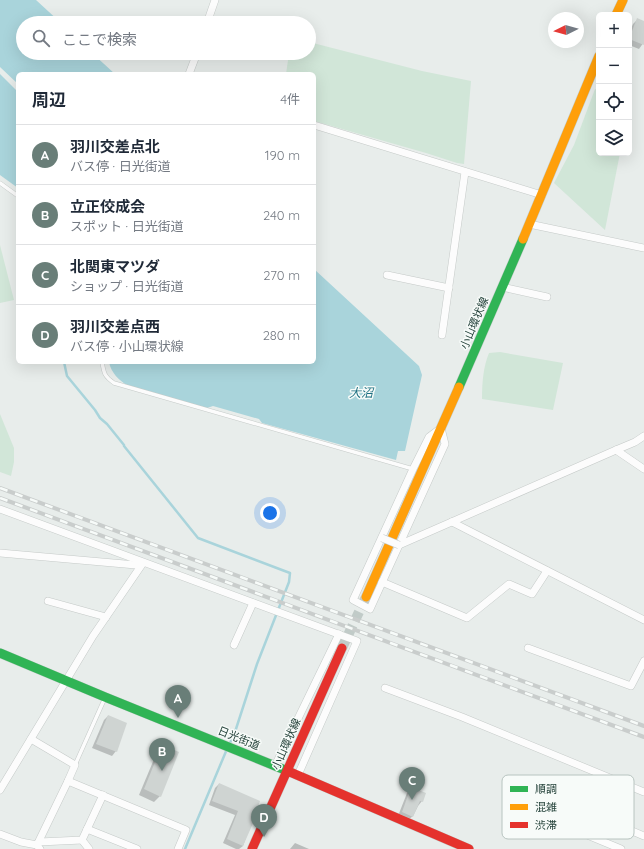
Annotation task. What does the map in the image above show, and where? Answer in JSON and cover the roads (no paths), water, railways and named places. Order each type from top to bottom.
[{"type":"main road","points":[[617,12],[623,0]]},
{"type":"main road","name":"小山環状線","points":[[366,597],[442,428],[542,195],[596,63]]},
{"type":"main road","name":"小山環状線","points":[[252,849],[342,648]]},
{"type":"main road","name":"日光街道","points":[[0,653],[287,770],[469,849]]},
{"type":"street","points":[[210,16],[216,0]]},
{"type":"street","points":[[190,72],[194,60]]},
{"type":"street","points":[[316,126],[542,195]]},
{"type":"street","points":[[442,335],[464,172]]},
{"type":"street","points":[[529,224],[644,248]]},
{"type":"street","points":[[387,276],[449,288]]},
{"type":"street","points":[[502,287],[547,297]]},
{"type":"street","points":[[442,428],[445,444],[370,609],[353,600],[413,469],[429,437],[442,428]]},
{"type":"street","points":[[382,538],[399,545],[635,442],[644,436]]},
{"type":"street","points":[[616,450],[644,469]]},
{"type":"street","points":[[0,509],[339,634],[357,642],[298,775]]},
{"type":"street","points":[[452,522],[644,620]]},
{"type":"street","points":[[0,553],[136,565],[143,563]]},
{"type":"street","points":[[0,790],[93,636],[143,563]]},
{"type":"street","points":[[382,582],[467,618],[508,584],[532,594],[547,570]]},
{"type":"street","points":[[48,601],[106,617]]},
{"type":"street","points":[[234,645],[253,603]]},
{"type":"street","points":[[275,766],[339,634]]},
{"type":"street","points":[[528,648],[631,686],[644,661]]},
{"type":"street","points":[[386,688],[462,717],[603,775]]},
{"type":"street","points":[[31,739],[75,765],[39,845]]},
{"type":"street","points":[[68,781],[186,830],[178,849]]},
{"type":"street","points":[[634,788],[644,792]]},
{"type":"street","points":[[82,840],[103,795]]},
{"type":"street","points":[[87,829],[137,849]]},
{"type":"street","points":[[634,832],[644,836]]},
{"type":"street","points":[[0,834],[21,842],[39,845],[82,840]]},
{"type":"street","points":[[597,839],[621,849]]},
{"type":"street","points":[[82,840],[89,849]]},
{"type":"lane","points":[[0,183],[16,195]]},
{"type":"lane","points":[[102,364],[104,373],[108,379],[114,383],[413,469]]},
{"type":"lane","points":[[75,765],[105,697]]},
{"type":"water","points":[[0,0],[36,0],[53,16],[16,16],[16,60],[100,60],[113,72],[16,72],[16,82],[0,67]]},
{"type":"water","points":[[0,74],[16,90],[16,187],[0,175]]},
{"type":"water","name":"大沼","points":[[316,271],[419,366],[422,375],[405,451],[398,451],[396,460],[262,423],[259,419],[213,406],[207,408],[128,386],[119,379],[112,370],[110,364],[316,364]]},
{"type":"waterway","points":[[64,364],[67,376],[198,538],[290,573],[289,582],[257,664],[230,743]]},
{"type":"waterway","points":[[185,849],[227,749]]},
{"type":"tunnel","points":[[342,648],[366,597]]},
{"type":"railway","points":[[0,488],[644,726]]},
{"type":"railway","points":[[0,498],[644,737]]},
{"type":"place","name":"羽川交差点北","points":[[178,718]]},
{"type":"place","name":"立正佼成会","points":[[162,771]]},
{"type":"place","name":"北関東マツダ","points":[[412,800]]},
{"type":"place","name":"羽川交差点西","points":[[264,837]]}]
